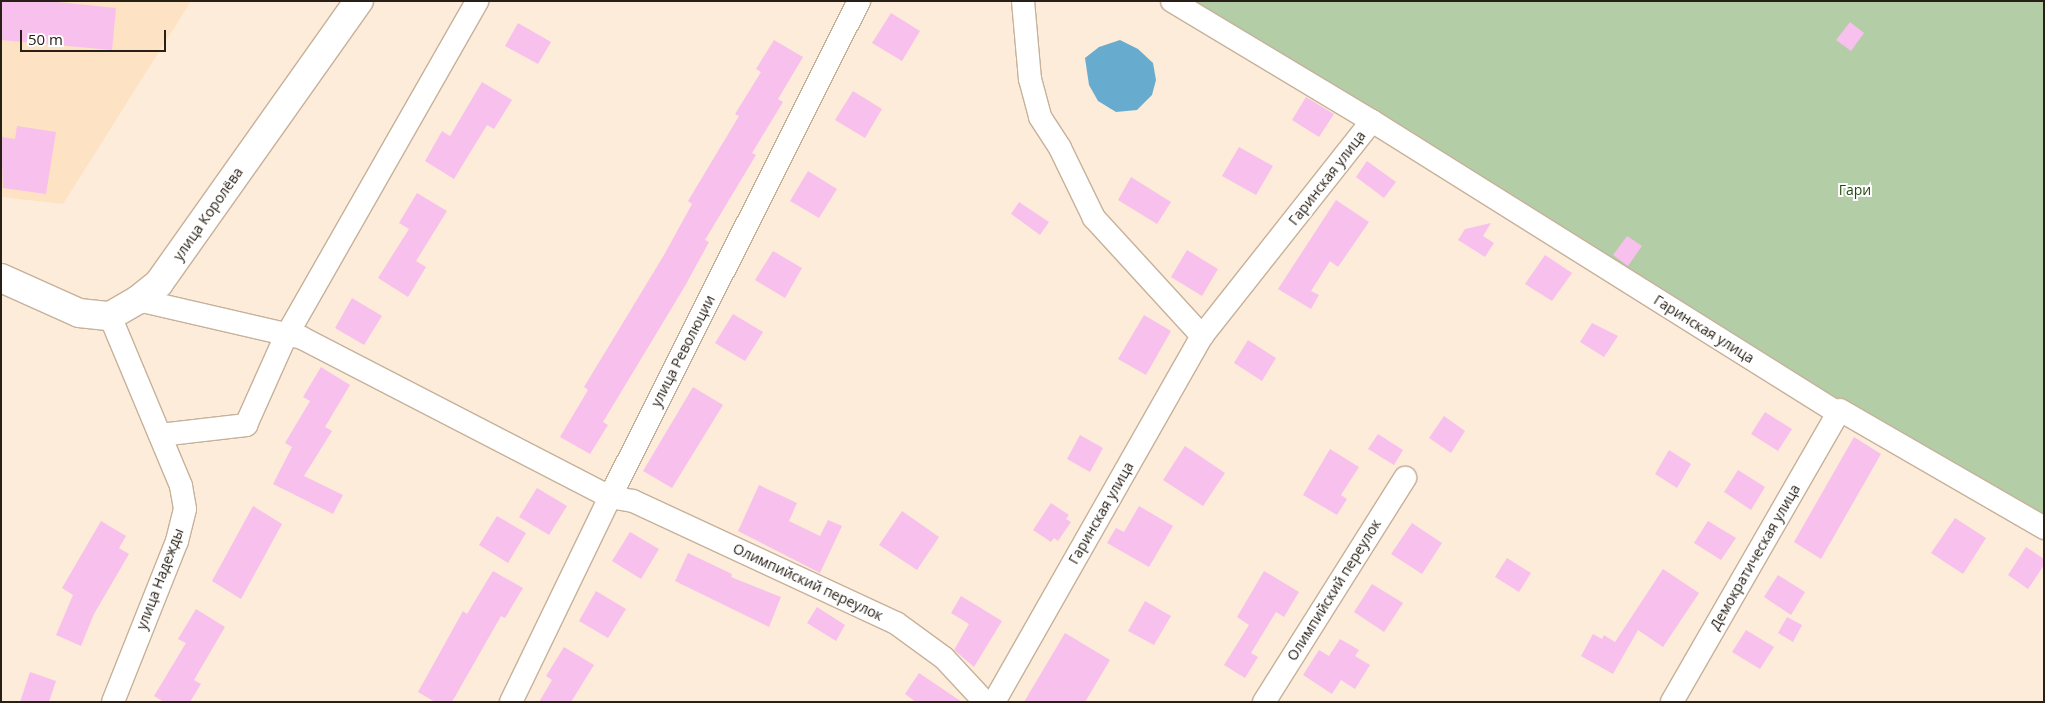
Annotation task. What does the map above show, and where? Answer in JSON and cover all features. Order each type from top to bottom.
[{"type":"street","name":"улица Королёва","points":[[110,316],[138,300],[159,283],[359,1]]},
{"type":"street","points":[[160,435],[246,425],[287,334],[477,1]]},
{"type":"street","name":"улица Революции","points":[[512,702],[610,497],[859,1]]},
{"type":"street","points":[[1023,1],[1030,78],[1040,117],[1060,148],[1094,218],[1202,336]]},
{"type":"street","points":[[1172,1],[1372,121]]},
{"type":"street","name":"Гаринская улица","points":[[994,702],[1202,336],[1372,121],[1839,412],[2044,528]]},
{"type":"street","points":[[1,278],[79,313],[110,316]]},
{"type":"street","name":"Олимпийский переулок","points":[[138,300],[302,338],[610,497],[633,501],[896,623],[944,658],[985,702]]},
{"type":"street","name":"улица Надежды","points":[[110,316],[181,486],[185,509],[177,541],[113,702]]},
{"type":"street","name":"Демократическая улица","points":[[1672,702],[1839,412]]},
{"type":"street","name":"Олимпийский переулок","points":[[1264,702],[1405,478]]},
{"type":"shaded area","points":[[1,1],[191,1],[63,204],[1,197]]},
{"type":"green space","name":"Гари","points":[[1195,1],[2044,1],[2044,531],[1267,45]]},
{"type":"water","points":[[1120,40],[1138,49],[1153,63],[1156,80],[1152,95],[1137,110],[1116,112],[1098,101],[1089,85],[1085,58],[1099,47]]},
{"type":"building","points":[[1,1],[48,1],[116,8],[112,50],[1,40]]},
{"type":"building","points":[[891,13],[920,31],[902,61],[872,43]]},
{"type":"building","points":[[1850,22],[1864,33],[1851,51],[1836,40]]},
{"type":"building","points":[[518,23],[551,42],[538,64],[505,46]]},
{"type":"building","points":[[774,40],[803,57],[778,99],[783,102],[752,153],[756,155],[705,240],[709,242],[685,286],[603,422],[608,425],[590,454],[560,437],[588,390],[584,387],[664,255],[692,204],[688,201],[739,116],[735,114],[761,72],[756,69]]},
{"type":"building","points":[[482,82],[512,100],[494,129],[487,125],[454,179],[425,161],[442,131],[450,136]]},
{"type":"building","points":[[853,91],[882,109],[865,138],[835,120]]},
{"type":"building","points":[[1306,97],[1334,114],[1319,137],[1292,120]]},
{"type":"building","points":[[17,126],[56,132],[46,194],[3,188],[1,137],[15,139]]},
{"type":"building","points":[[1239,147],[1273,166],[1256,195],[1222,176]]},
{"type":"building","points":[[1367,161],[1396,182],[1384,198],[1356,177]]},
{"type":"building","points":[[808,171],[837,189],[819,218],[790,201]]},
{"type":"building","points":[[1131,177],[1171,202],[1157,224],[1118,200]]},
{"type":"building","points":[[417,193],[447,211],[416,261],[426,267],[408,297],[378,278],[409,229],[399,223]]},
{"type":"building","points":[[1336,200],[1369,222],[1338,267],[1330,261],[1311,291],[1319,295],[1311,309],[1278,289]]},
{"type":"building","points":[[1019,202],[1049,222],[1040,235],[1011,214]]},
{"type":"building","points":[[1491,223],[1483,236],[1494,243],[1485,257],[1458,240],[1465,229]]},
{"type":"building","points":[[1627,236],[1642,246],[1628,266],[1613,255]]},
{"type":"building","points":[[1187,250],[1218,269],[1202,296],[1171,277]]},
{"type":"building","points":[[773,251],[802,268],[785,298],[755,280]]},
{"type":"building","points":[[1545,255],[1572,273],[1552,301],[1525,284]]},
{"type":"building","points":[[352,298],[382,316],[364,345],[335,328]]},
{"type":"building","points":[[733,314],[763,332],[745,361],[715,343]]},
{"type":"building","points":[[1144,315],[1171,331],[1146,375],[1118,359]]},
{"type":"building","points":[[1592,323],[1618,336],[1604,357],[1580,342]]},
{"type":"building","points":[[1248,340],[1276,358],[1262,381],[1234,363]]},
{"type":"building","points":[[321,367],[350,385],[325,427],[332,431],[304,476],[343,495],[333,514],[273,484],[292,447],[285,443],[310,401],[303,397]]},
{"type":"building","points":[[693,387],[723,405],[672,488],[643,471]]},
{"type":"building","points":[[1765,412],[1792,429],[1778,451],[1751,434]]},
{"type":"building","points":[[1444,416],[1465,431],[1451,453],[1429,438]]},
{"type":"building","points":[[1378,434],[1403,450],[1394,465],[1368,449]]},
{"type":"building","points":[[1080,435],[1103,448],[1090,472],[1067,459]]},
{"type":"building","points":[[1854,437],[1881,454],[1821,559],[1794,542]]},
{"type":"building","points":[[1185,446],[1225,473],[1203,506],[1163,480]]},
{"type":"building","points":[[1330,449],[1359,467],[1341,495],[1347,499],[1337,515],[1303,495]]},
{"type":"building","points":[[1669,450],[1691,464],[1677,488],[1655,474]]},
{"type":"building","points":[[1738,470],[1765,487],[1751,510],[1724,492]]},
{"type":"building","points":[[759,485],[797,503],[789,521],[820,536],[828,520],[842,526],[820,573],[738,531]]},
{"type":"building","points":[[537,488],[567,506],[549,535],[519,517]]},
{"type":"building","points":[[1051,503],[1069,515],[1066,519],[1071,522],[1058,541],[1054,538],[1051,542],[1033,530]]},
{"type":"building","points":[[253,506],[282,524],[241,599],[212,581]]},
{"type":"building","points":[[1139,506],[1173,526],[1149,567],[1107,543],[1116,528],[1124,532]]},
{"type":"building","points":[[902,511],[939,537],[917,570],[879,545]]},
{"type":"building","points":[[497,516],[526,533],[508,563],[479,545]]},
{"type":"building","points":[[1955,518],[1986,538],[1963,574],[1931,553]]},
{"type":"building","points":[[101,521],[126,536],[119,548],[129,554],[94,614],[81,646],[56,635],[73,595],[62,588]]},
{"type":"building","points":[[1708,521],[1736,538],[1721,560],[1694,543]]},
{"type":"building","points":[[1412,523],[1442,543],[1422,574],[1391,554]]},
{"type":"building","points":[[630,532],[659,549],[641,579],[612,561]]},
{"type":"building","points":[[2026,547],[2044,559],[2044,565],[2028,589],[2008,575]]},
{"type":"building","points":[[688,553],[732,574],[731,577],[781,597],[769,627],[675,581]]},
{"type":"building","points":[[1507,558],[1531,573],[1519,592],[1495,577]]},
{"type":"building","points":[[1663,569],[1699,593],[1663,647],[1638,630],[1613,674],[1581,656],[1593,634],[1602,639],[1604,635],[1615,642]]},
{"type":"building","points":[[493,571],[523,588],[505,618],[501,616],[452,702],[435,702],[418,692],[463,611],[467,614]]},
{"type":"building","points":[[1264,571],[1299,592],[1284,617],[1276,612],[1251,653],[1258,657],[1245,678],[1224,665],[1249,625],[1237,617]]},
{"type":"building","points":[[1778,575],[1805,592],[1791,615],[1764,597]]},
{"type":"building","points":[[1372,584],[1403,603],[1384,632],[1354,612]]},
{"type":"building","points":[[596,591],[626,609],[608,638],[579,621]]},
{"type":"building","points":[[961,596],[1002,621],[974,667],[954,650],[969,624],[951,613]]},
{"type":"building","points":[[1145,601],[1171,616],[1154,645],[1128,631]]},
{"type":"building","points":[[817,607],[845,625],[836,641],[807,623]]},
{"type":"building","points":[[196,609],[225,627],[194,680],[201,684],[190,702],[164,702],[154,696],[186,643],[178,639]]},
{"type":"building","points":[[1787,617],[1802,625],[1793,642],[1778,633]]},
{"type":"building","points":[[1746,630],[1774,647],[1760,669],[1732,652]]},
{"type":"building","points":[[1065,633],[1110,660],[1085,702],[1024,702]]},
{"type":"building","points":[[1340,639],[1359,650],[1355,656],[1370,665],[1355,689],[1341,680],[1332,694],[1303,675],[1319,650],[1329,656]]},
{"type":"building","points":[[564,647],[594,665],[571,702],[539,702],[552,680],[546,676]]},
{"type":"building","points":[[30,672],[56,681],[49,702],[20,702]]},
{"type":"building","points":[[919,673],[962,702],[916,702],[905,694]]}]
